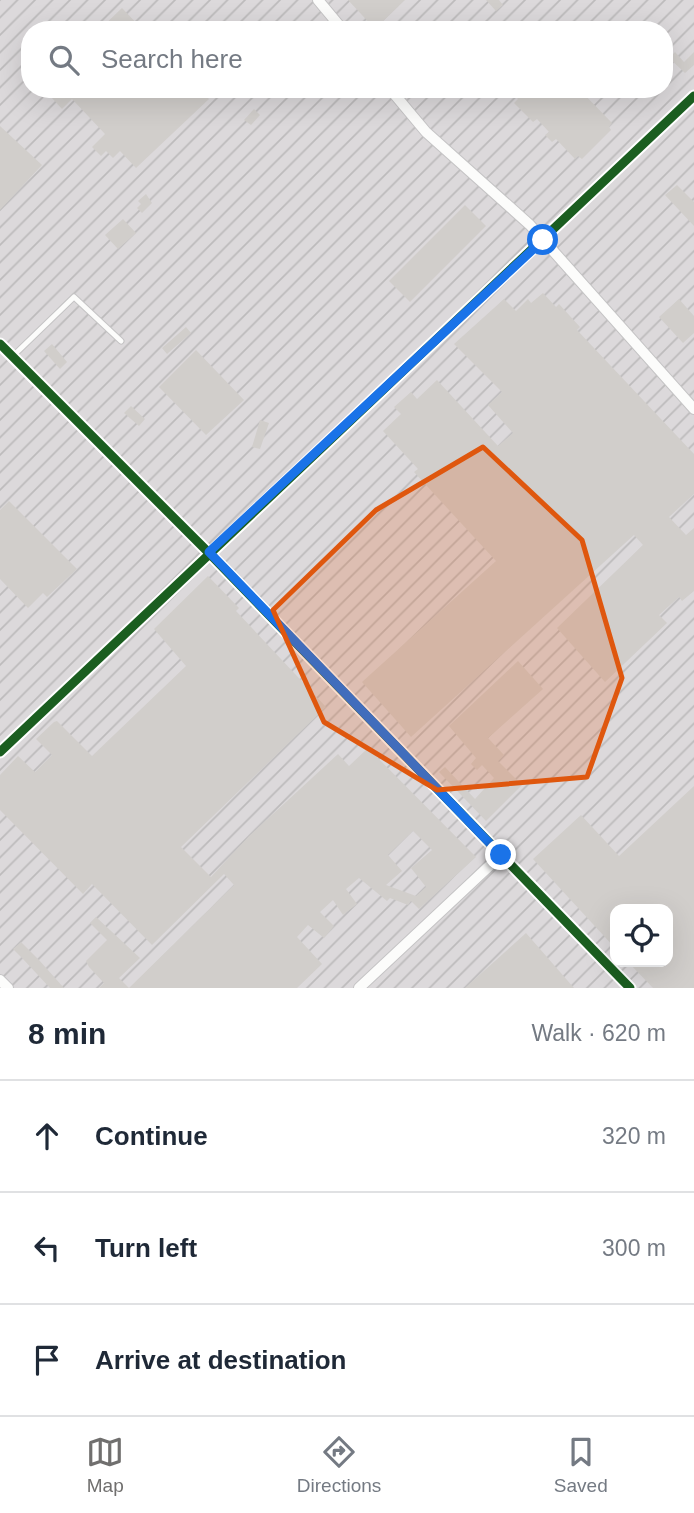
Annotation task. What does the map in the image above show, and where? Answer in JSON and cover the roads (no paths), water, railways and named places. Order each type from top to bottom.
[{"type":"street","points":[[318,0],[336,21]]},
{"type":"street","points":[[0,752],[694,96]]},
{"type":"street","points":[[398,98],[426,132],[530,225],[694,409]]},
{"type":"street","points":[[0,344],[209,552],[630,988]]},
{"type":"street","points":[[359,988],[501,855]]},
{"type":"street","points":[[0,980],[8,988]]},
{"type":"lane","points":[[13,356],[74,297],[121,341]]}]
